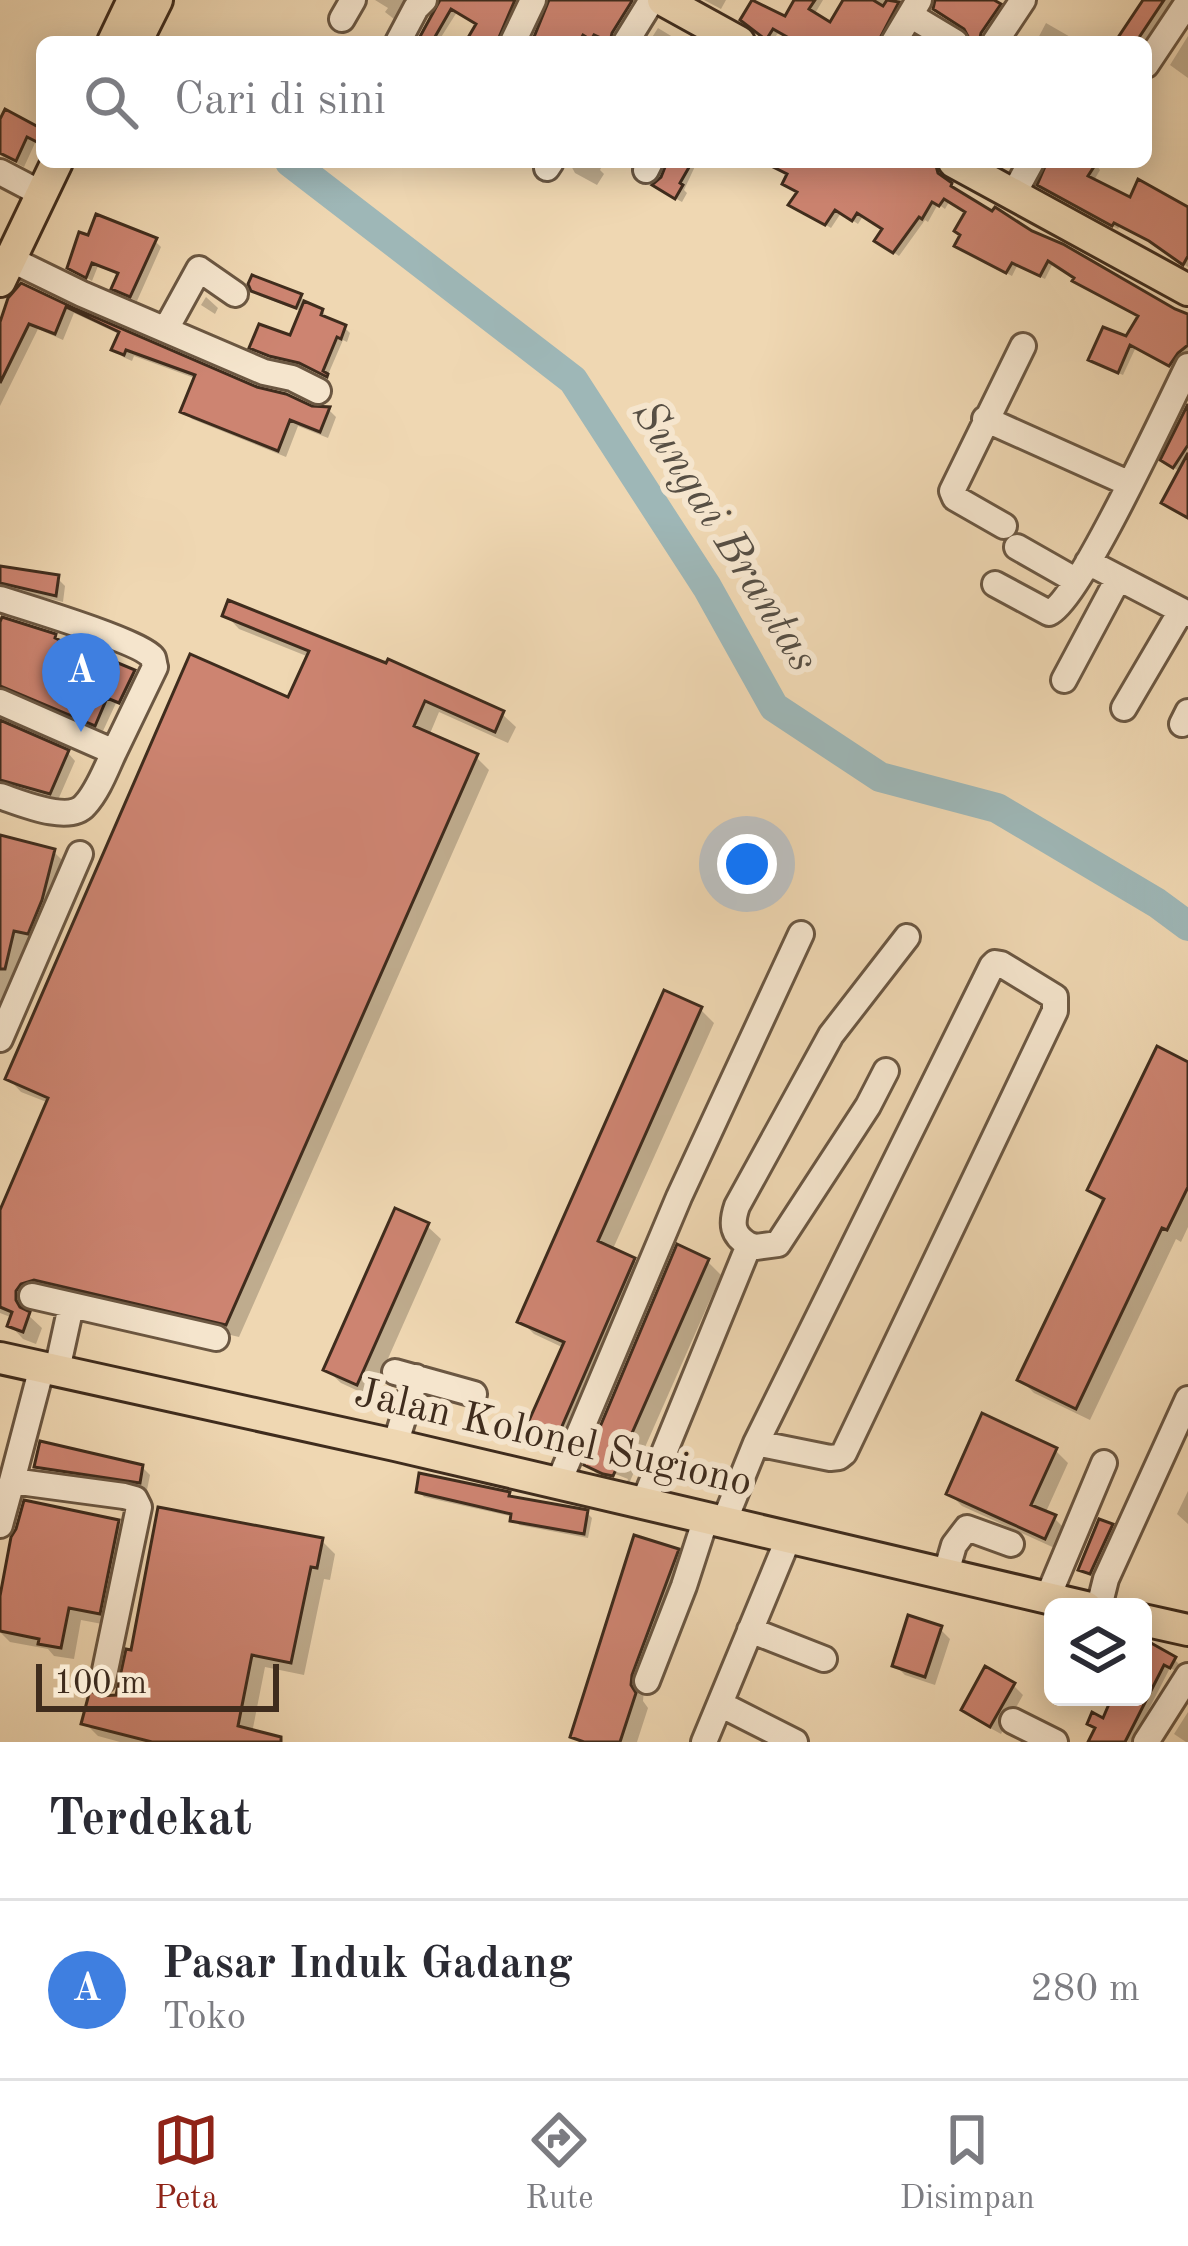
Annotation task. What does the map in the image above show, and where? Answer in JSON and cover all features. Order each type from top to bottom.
[{"type":"main road","points":[[116,36],[133,0]]},
{"type":"main road","points":[[139,36],[157,0]]},
{"type":"main road","points":[[666,1],[722,36]]},
{"type":"main road","points":[[965,168],[1188,290]]},
{"type":"main road","points":[[8,266],[48,221],[59,175]]},
{"type":"main road","name":"Jalan Kolonel Sugiono","points":[[0,1358],[1047,1598]]},
{"type":"main road","points":[[1152,1622],[1188,1630]]},
{"type":"street","points":[[516,36],[533,0]]},
{"type":"street","points":[[999,36],[1023,0]]},
{"type":"street","points":[[401,36],[420,1]]},
{"type":"street","points":[[632,36],[666,1]]},
{"type":"street","points":[[1152,59],[1180,32],[1188,2]]},
{"type":"street","points":[[898,36],[914,8],[948,36]]},
{"type":"street","points":[[1012,195],[1028,168]]},
{"type":"street","points":[[2,178],[59,175]]},
{"type":"street","points":[[8,266],[318,391]]},
{"type":"street","points":[[166,329],[199,269],[235,294]]},
{"type":"street","points":[[1024,346],[952,493],[1011,537],[1082,571],[1118,579],[1185,613],[1124,708]]},
{"type":"street","points":[[995,584],[1049,614],[1058,609],[1130,484],[1188,366]]},
{"type":"street","points":[[985,418],[1130,484]]},
{"type":"street","points":[[1064,680],[1118,579]]},
{"type":"street","points":[[0,599],[149,654],[155,667],[81,810],[54,812],[0,796]]},
{"type":"street","points":[[0,702],[114,752]]},
{"type":"street","points":[[0,1039],[80,854]]},
{"type":"street","points":[[558,1484],[679,1197],[801,934]]},
{"type":"street","points":[[886,1071],[778,1244],[756,1247],[740,1239],[732,1220],[736,1206],[831,1034],[907,937]]},
{"type":"street","points":[[647,1681],[685,1586],[761,1444],[992,967],[1001,964],[1055,998],[1054,1011],[844,1453],[830,1458],[761,1444]]},
{"type":"street","points":[[643,1504],[749,1245]]},
{"type":"street","points":[[32,1296],[217,1338]]},
{"type":"street","points":[[0,1525],[70,1306]]},
{"type":"street","points":[[395,1445],[405,1374],[474,1394]]},
{"type":"street","points":[[1102,1598],[1106,1579],[1188,1400]]},
{"type":"street","points":[[1047,1598],[1104,1463]]},
{"type":"street","points":[[12,1481],[135,1498],[139,1507],[103,1680]]},
{"type":"street","points":[[945,1576],[954,1545],[967,1528],[1012,1544]]},
{"type":"street","points":[[704,1742],[790,1537]]},
{"type":"street","points":[[750,1630],[824,1659]]},
{"type":"street","points":[[1158,1738],[1188,1676]]},
{"type":"street","points":[[720,1704],[795,1742]]},
{"type":"street","points":[[1013,1720],[1054,1742]]},
{"type":"building","points":[[440,0],[515,0],[500,36],[469,36],[476,24],[451,9],[435,36],[420,36]]},
{"type":"building","points":[[549,0],[632,1],[611,36],[534,36]]},
{"type":"building","points":[[752,0],[785,16],[794,0],[815,0],[809,9],[830,22],[843,0],[873,0],[883,6],[887,0],[899,2],[881,36],[785,36],[773,29],[769,36],[761,36],[740,20]]},
{"type":"building","points":[[935,0],[1001,4],[980,36],[968,36],[933,9]]},
{"type":"building","points":[[1143,0],[1164,0],[1140,36],[1119,36]]},
{"type":"building","points":[[5,109],[36,126],[36,142],[27,137],[16,161],[0,153],[0,119]]},
{"type":"building","points":[[665,168],[689,168],[675,199],[652,185]]},
{"type":"building","points":[[775,168],[937,168],[951,186],[992,211],[995,207],[1188,314],[1188,345],[1169,366],[1130,345],[1118,373],[1088,360],[1103,327],[1126,336],[1138,316],[1072,281],[1048,261],[1040,276],[1012,263],[1006,273],[954,246],[960,235],[954,231],[965,212],[944,199],[939,206],[932,202],[893,253],[874,241],[882,229],[857,213],[852,221],[835,210],[825,225],[788,205],[797,192],[782,184],[787,174]]},
{"type":"building","points":[[1044,168],[1093,168],[1088,176],[1130,197],[1138,179],[1188,207],[1188,256],[1183,265],[1149,241],[1037,185]]},
{"type":"building","points":[[96,214],[157,238],[130,297],[111,289],[118,273],[92,263],[86,278],[67,268],[79,232],[88,235]]},
{"type":"building","points":[[252,275],[302,294],[296,308],[251,291]]},
{"type":"building","points":[[21,283],[257,387],[312,406],[330,407],[320,432],[290,420],[278,451],[180,412],[195,375],[126,350],[124,355],[111,350],[119,332],[66,307],[55,334],[29,324],[0,383],[0,322],[8,298]]},
{"type":"building","points":[[304,301],[323,309],[321,315],[346,325],[323,371],[327,377],[249,348],[259,324],[290,335]]},
{"type":"building","points":[[1188,404],[1188,445],[1173,468],[1160,460]]},
{"type":"building","points":[[1188,453],[1188,518],[1161,503]]},
{"type":"building","points":[[0,566],[59,575],[56,596],[0,583]]},
{"type":"building","points":[[228,600],[386,663],[388,659],[504,711],[495,732],[425,701],[414,726],[478,754],[226,1325],[34,1280],[16,1291],[20,1307],[30,1312],[23,1332],[7,1326],[12,1312],[0,1307],[0,1210],[48,1098],[5,1079],[190,654],[288,697],[309,651],[222,616]]},
{"type":"building","points":[[2,617],[56,634],[55,638],[81,650],[84,644],[109,653],[106,658],[135,670],[119,703],[107,698],[95,726],[0,686]]},
{"type":"building","points":[[0,720],[69,750],[50,794],[0,780]]},
{"type":"building","points":[[0,835],[55,849],[28,934],[14,931],[5,969],[0,969]]},
{"type":"building","points":[[664,990],[702,1007],[598,1241],[635,1258],[553,1447],[523,1434],[564,1342],[517,1322]]},
{"type":"building","points":[[1157,1046],[1188,1062],[1188,1187],[1167,1230],[1162,1228],[1076,1409],[1017,1380],[1104,1199],[1087,1190]]},
{"type":"building","points":[[395,1208],[429,1223],[357,1385],[323,1370]]},
{"type":"building","points":[[677,1244],[709,1259],[613,1476],[603,1474],[584,1465]]},
{"type":"building","points":[[982,1413],[1057,1448],[1031,1505],[1056,1515],[1045,1539],[946,1494]]},
{"type":"building","points":[[40,1441],[143,1465],[140,1483],[34,1467]]},
{"type":"building","points":[[419,1473],[588,1510],[584,1534],[510,1521],[511,1514],[416,1492]]},
{"type":"building","points":[[24,1500],[119,1520],[100,1614],[69,1608],[61,1648],[0,1631],[0,1596],[11,1537]]},
{"type":"building","points":[[158,1507],[323,1538],[317,1568],[311,1567],[291,1663],[252,1655],[238,1726],[281,1737],[281,1742],[152,1742],[81,1724],[90,1690],[99,1696],[116,1695],[126,1649],[131,1650]]},
{"type":"building","points":[[1099,1519],[1113,1524],[1090,1574],[1078,1570]]},
{"type":"building","points":[[634,1535],[679,1549],[632,1675],[636,1693],[620,1742],[584,1742],[570,1737]]},
{"type":"building","points":[[908,1615],[942,1626],[925,1677],[892,1666]]},
{"type":"building","points":[[1152,1644],[1176,1657],[1170,1668],[1164,1665],[1152,1689]]},
{"type":"building","points":[[985,1666],[1015,1683],[990,1727],[961,1710]]},
{"type":"building","points":[[1108,1706],[1143,1706],[1125,1742],[1088,1742],[1095,1728],[1087,1724],[1092,1712],[1103,1718]]},
{"type":"waterway","name":"Sungai Brantas","points":[[298,168],[573,380],[707,587],[774,707],[880,777],[997,808],[1188,926]]},
{"type":"place","name":"Pasar Induk Gadang","points":[[81,732]]}]
